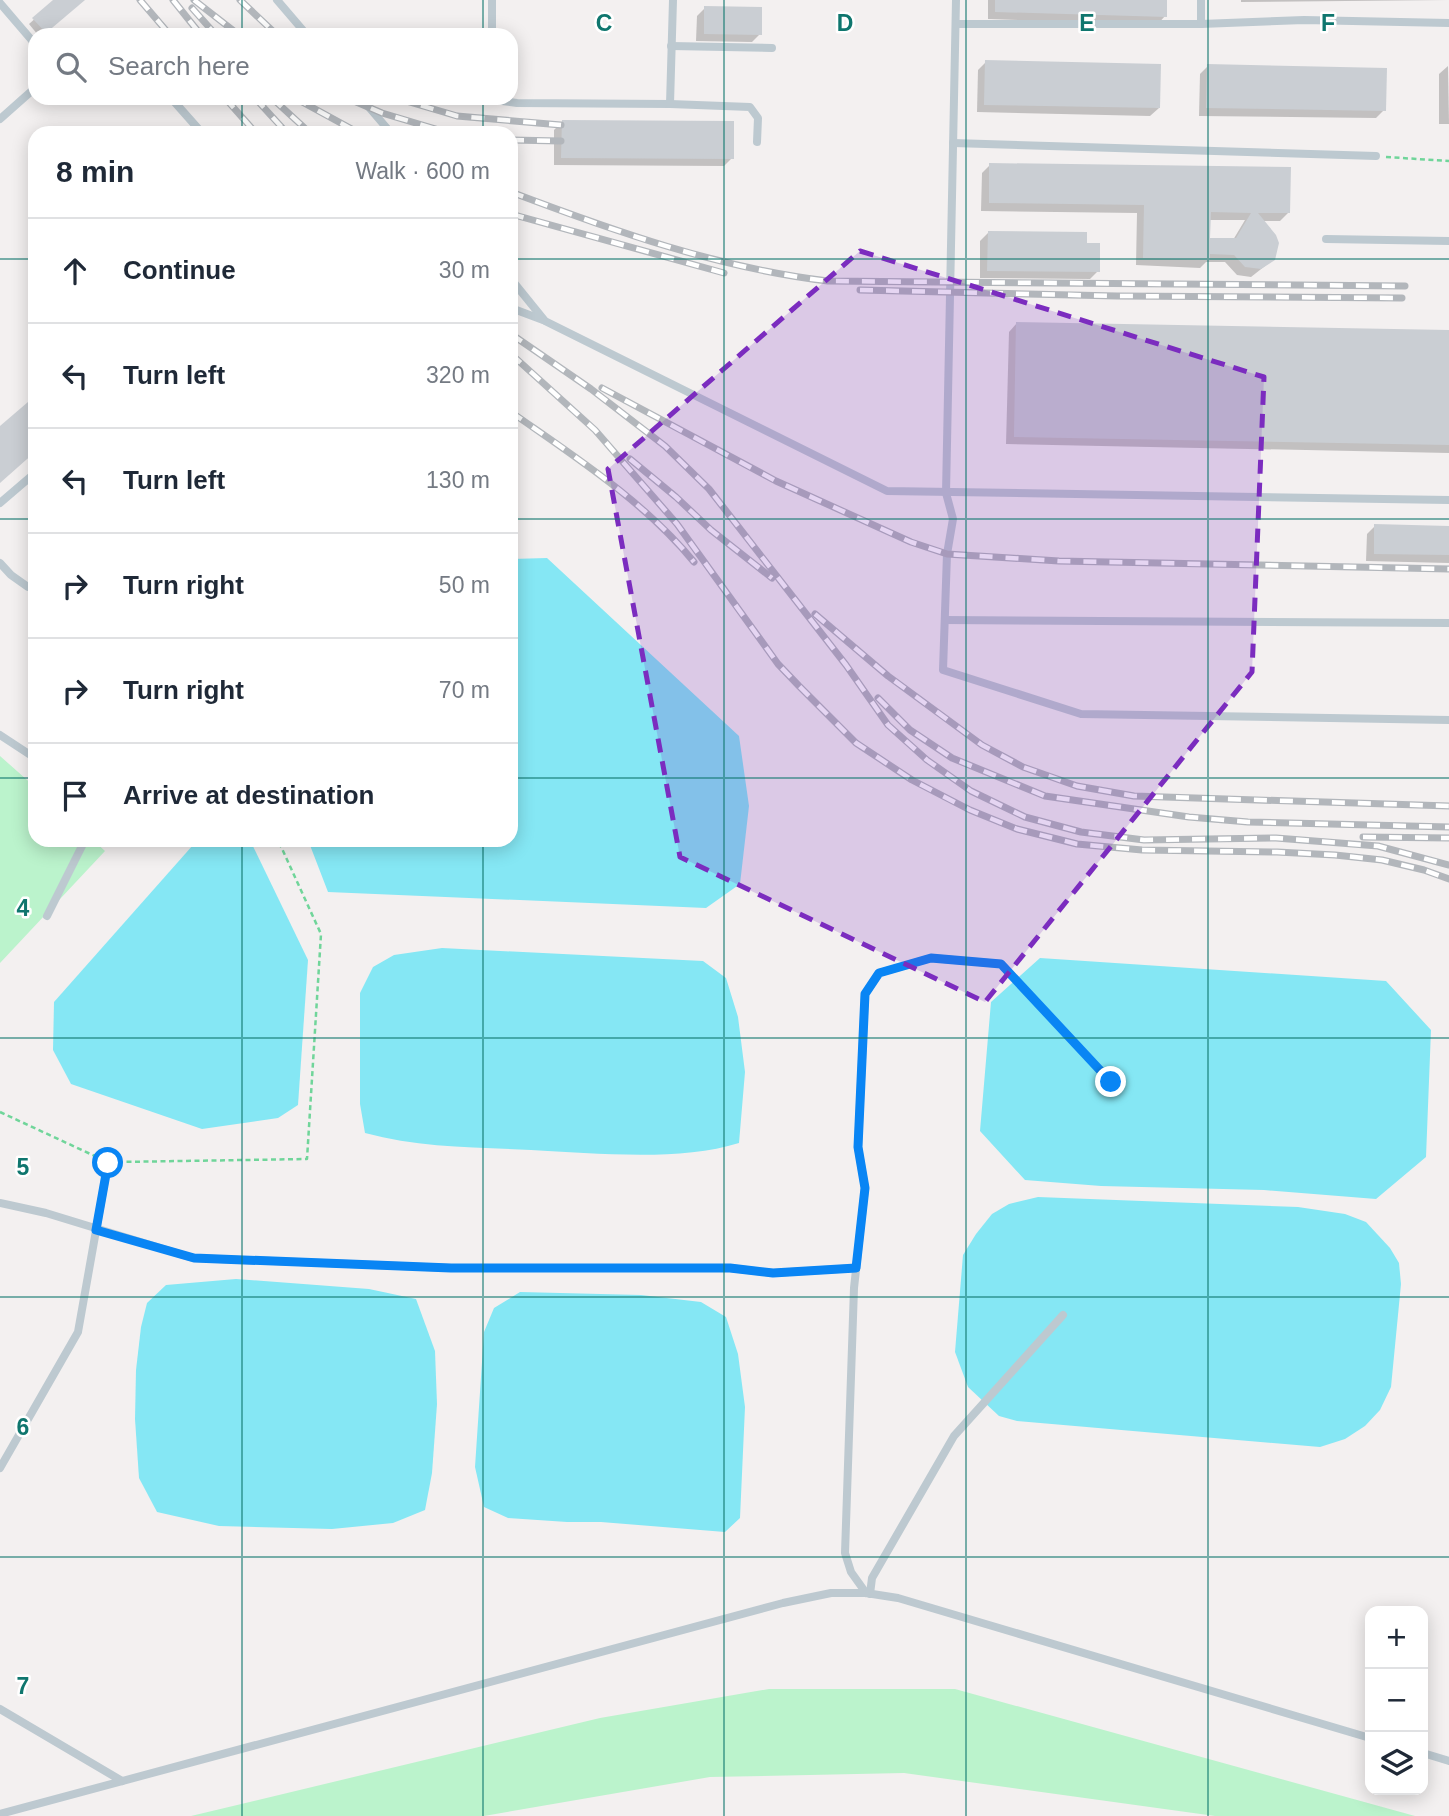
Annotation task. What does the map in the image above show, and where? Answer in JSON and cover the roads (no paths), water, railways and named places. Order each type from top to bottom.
[{"type":"lane","points":[[276,0],[301,28]]},
{"type":"lane","points":[[492,0],[492,28]]},
{"type":"lane","points":[[670,104],[673,0]]},
{"type":"lane","points":[[956,0],[946,493],[953,519],[947,554],[943,670],[1081,715],[1449,720]]},
{"type":"lane","points":[[1201,0],[1201,24]]},
{"type":"lane","points":[[0,3],[28,36]]},
{"type":"lane","points":[[956,24],[1201,24],[1304,20],[1449,23]]},
{"type":"lane","points":[[671,46],[772,48]]},
{"type":"lane","points":[[0,119],[28,94]]},
{"type":"lane","points":[[518,103],[750,107],[758,118],[757,142]]},
{"type":"lane","points":[[177,105],[196,126]]},
{"type":"lane","points":[[367,105],[385,126]]},
{"type":"lane","points":[[953,142],[1376,156]]},
{"type":"lane","points":[[1326,239],[1449,242]]},
{"type":"lane","points":[[518,288],[545,321]]},
{"type":"lane","points":[[518,311],[545,321],[887,491],[1449,500]]},
{"type":"lane","points":[[0,503],[28,479]]},
{"type":"lane","points":[[0,563],[28,587]]},
{"type":"lane","points":[[945,620],[1449,623]]},
{"type":"lane","points":[[0,735],[28,753]]},
{"type":"lane","points":[[47,916],[82,847]]},
{"type":"lane","points":[[868,1593],[851,1572],[845,1553],[856,1268],[865,1188],[858,1147],[865,994],[879,973],[931,958],[1001,964],[1111,1082]]},
{"type":"lane","points":[[0,1468],[78,1332],[108,1163]]},
{"type":"lane","points":[[0,1203],[46,1213],[194,1258],[451,1268],[730,1268],[773,1273],[856,1268]]},
{"type":"lane","points":[[868,1593],[872,1578],[954,1436],[1063,1315]]},
{"type":"lane","points":[[0,1814],[783,1603],[831,1593],[868,1593],[898,1598],[1365,1737]]},
{"type":"lane","points":[[0,1709],[122,1781]]},
{"type":"lane","points":[[1428,1755],[1449,1761]]},
{"type":"water","points":[[547,558],[739,736],[749,806],[740,884],[706,908],[328,892],[311,847],[518,847],[518,559]]},
{"type":"water","points":[[191,847],[253,847],[308,960],[298,1105],[278,1118],[202,1129],[71,1084],[53,1050],[54,1002]]},
{"type":"water","points":[[442,948],[703,961],[726,978],[738,1017],[745,1072],[739,1143],[690,1153],[609,1154],[447,1146],[406,1142],[365,1133],[360,1104],[360,993],[373,967],[394,955]]},
{"type":"water","points":[[1040,958],[1386,981],[1431,1030],[1426,1157],[1376,1199],[1264,1190],[1101,1186],[1025,1180],[980,1131],[991,1002]]},
{"type":"water","points":[[1038,1197],[1298,1207],[1345,1214],[1366,1222],[1390,1248],[1399,1263],[1401,1284],[1391,1387],[1380,1410],[1365,1426],[1345,1439],[1320,1447],[1017,1421],[999,1416],[968,1387],[955,1352],[963,1255],[992,1214],[1009,1204]]},
{"type":"water","points":[[236,1279],[369,1289],[416,1299],[435,1351],[437,1404],[432,1473],[425,1510],[393,1523],[332,1529],[219,1526],[157,1512],[139,1478],[135,1419],[136,1370],[147,1303],[166,1285]]},
{"type":"water","points":[[520,1292],[641,1295],[701,1302],[726,1317],[738,1354],[745,1407],[740,1518],[725,1532],[508,1518],[484,1507],[475,1467],[484,1332],[494,1308]]},
{"type":"railway","points":[[140,0],[164,28]]},
{"type":"railway","points":[[173,0],[195,28]]},
{"type":"railway","points":[[194,0],[230,28]]},
{"type":"railway","points":[[240,0],[270,28]]},
{"type":"railway","points":[[192,8],[210,28]]},
{"type":"railway","points":[[231,105],[250,126]]},
{"type":"railway","points":[[261,105],[281,126]]},
{"type":"railway","points":[[280,105],[302,126]]},
{"type":"railway","points":[[308,105],[346,126]]},
{"type":"railway","points":[[363,105],[426,126]]},
{"type":"railway","points":[[420,105],[457,116],[561,125]]},
{"type":"railway","points":[[518,140],[561,141]]},
{"type":"railway","points":[[518,195],[667,246],[747,267],[828,281],[1405,286]]},
{"type":"railway","points":[[518,216],[724,273]]},
{"type":"railway","points":[[860,290],[1117,296],[1402,298]]},
{"type":"railway","points":[[518,339],[591,389],[665,446],[709,489],[846,665],[888,725],[927,760],[971,791],[1025,817],[1081,832],[1144,840],[1276,838],[1378,846],[1449,865]]},
{"type":"railway","points":[[518,360],[595,430],[677,524],[778,664],[856,743],[912,780],[970,810],[1017,829],[1077,844],[1142,850],[1335,855],[1382,860],[1449,879]]},
{"type":"railway","points":[[602,388],[776,481],[911,542],[947,554],[1059,561],[1449,569]]},
{"type":"railway","points":[[518,417],[631,500],[694,562]]},
{"type":"railway","points":[[630,459],[711,530],[772,578]]},
{"type":"railway","points":[[815,614],[888,676],[982,745],[1023,767],[1077,786],[1134,796],[1449,806]]},
{"type":"railway","points":[[878,698],[910,730],[952,758],[1045,796],[1189,817],[1248,822],[1449,827]]},
{"type":"railway","points":[[1363,837],[1449,838]]}]
